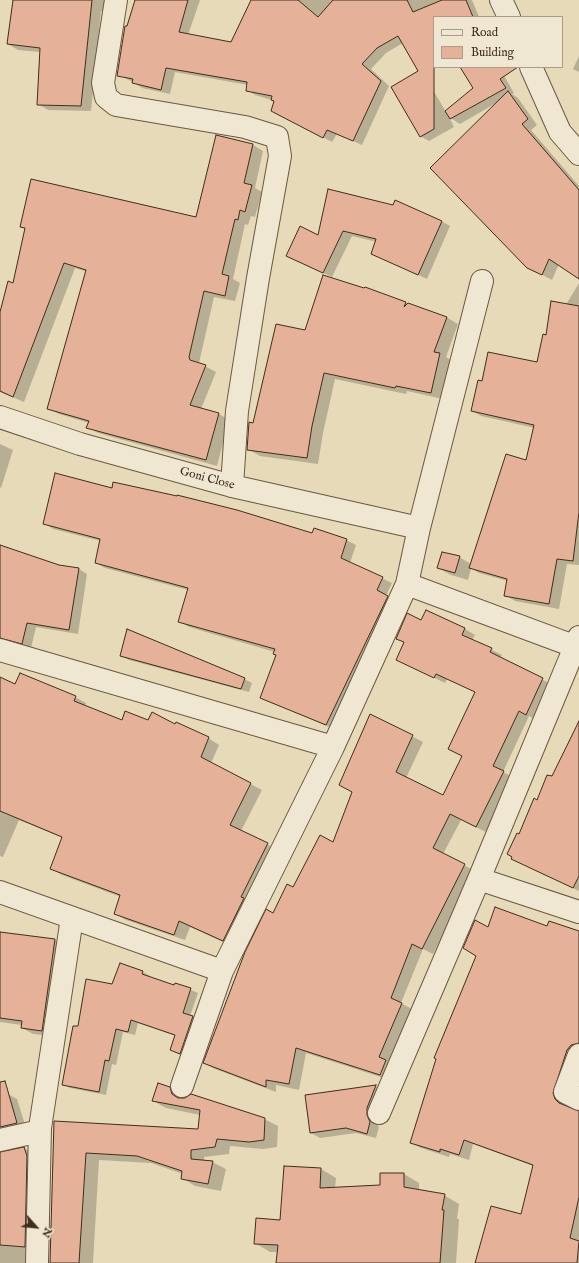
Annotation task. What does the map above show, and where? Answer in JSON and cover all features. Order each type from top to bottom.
[{"type":"street","points":[[116,0],[104,83],[106,97],[116,105],[245,127],[277,137],[280,156],[258,278],[238,411],[232,486]]},
{"type":"street","points":[[501,0],[509,16]]},
{"type":"street","points":[[531,68],[560,132],[579,154]]},
{"type":"street","points":[[182,1086],[222,970],[333,747],[406,584],[418,528],[482,281]]},
{"type":"street","name":"Goni Close","points":[[0,417],[80,444],[232,486],[418,528]]},
{"type":"street","points":[[379,1113],[578,644],[406,584]]},
{"type":"street","points":[[0,650],[333,747]]},
{"type":"street","points":[[479,878],[579,912]]},
{"type":"street","points":[[0,892],[222,970]]},
{"type":"street","points":[[37,1263],[40,1131],[72,918]]},
{"type":"street","points":[[579,1055],[565,1092],[579,1098]]},
{"type":"street","points":[[0,1140],[40,1131]]},
{"type":"building","points":[[13,0],[92,0],[81,106],[37,105],[40,48],[7,44]]},
{"type":"building","points":[[135,0],[188,0],[179,32],[231,42],[251,0],[298,0],[318,17],[333,0],[407,0],[413,12],[442,0],[466,0],[473,16],[433,16],[434,129],[420,137],[391,87],[418,71],[398,36],[377,48],[362,64],[381,81],[353,141],[327,130],[323,138],[271,111],[274,101],[271,100],[272,96],[246,91],[247,82],[166,68],[161,90],[132,83],[133,79],[117,76],[125,26],[127,26]]},
{"type":"building","points":[[461,68],[516,68],[500,79],[506,88],[450,119],[445,111],[473,88]]},
{"type":"building","points":[[508,91],[528,119],[522,124],[579,190],[579,279],[549,259],[542,275],[527,268],[430,168]]},
{"type":"building","points":[[216,135],[253,144],[244,183],[252,185],[245,212],[240,210],[238,220],[235,219],[222,274],[229,276],[225,296],[204,291],[189,357],[190,360],[206,365],[190,405],[219,413],[206,460],[86,428],[89,421],[47,409],[86,270],[64,263],[13,397],[0,391],[0,312],[8,281],[13,283],[25,228],[20,227],[31,179],[196,217]]},
{"type":"building","points":[[328,189],[393,205],[395,200],[442,221],[418,275],[371,254],[376,239],[343,231],[323,273],[286,256],[300,226],[318,235]]},
{"type":"building","points":[[323,275],[364,288],[365,287],[406,302],[404,307],[408,303],[447,317],[434,352],[440,353],[431,393],[396,386],[395,388],[324,373],[312,426],[307,458],[247,450],[249,422],[253,423],[276,324],[305,330]]},
{"type":"building","points":[[551,301],[579,306],[579,512],[573,561],[557,559],[549,604],[504,596],[507,579],[469,568],[506,454],[526,460],[534,425],[471,411],[478,380],[482,381],[488,352],[537,362],[543,334],[546,335]]},
{"type":"building","points":[[55,473],[112,488],[113,482],[177,495],[237,510],[312,533],[314,528],[347,539],[341,558],[383,577],[377,590],[388,596],[326,725],[260,698],[276,655],[273,654],[275,649],[178,622],[188,588],[95,563],[100,539],[43,524]]},
{"type":"building","points":[[0,545],[59,565],[79,568],[69,630],[27,623],[22,644],[0,638]]},
{"type":"building","points":[[442,552],[460,556],[455,573],[437,568]]},
{"type":"building","points":[[426,610],[465,628],[462,635],[492,648],[490,652],[543,678],[526,715],[519,711],[493,766],[504,771],[476,827],[450,814],[433,848],[465,864],[422,949],[412,944],[391,998],[402,1003],[379,1057],[386,1060],[380,1075],[296,1048],[289,1084],[266,1080],[266,1087],[203,1063],[245,952],[266,909],[273,913],[287,884],[293,887],[320,835],[333,842],[352,792],[339,785],[370,714],[413,735],[396,772],[443,795],[462,756],[448,749],[475,692],[436,674],[434,678],[396,660],[404,642],[396,639],[407,613],[421,620]]},
{"type":"building","points":[[127,629],[245,678],[241,689],[120,656]]},
{"type":"building","points":[[20,673],[76,696],[74,701],[122,720],[125,711],[148,720],[152,712],[175,724],[176,722],[209,737],[201,757],[251,783],[230,825],[268,843],[241,897],[244,898],[223,941],[179,921],[174,935],[114,914],[120,895],[50,869],[62,837],[0,811],[0,677],[15,684]]},
{"type":"building","points":[[579,721],[579,876],[573,888],[511,859],[512,857],[507,854],[517,833],[519,834],[534,798],[537,800],[547,775],[552,776]]},
{"type":"building","points":[[495,907],[547,926],[549,921],[579,931],[579,1043],[571,1045],[567,1050],[553,1093],[555,1099],[559,1103],[579,1111],[579,1197],[570,1238],[579,1241],[577,1263],[475,1263],[491,1206],[521,1214],[533,1165],[464,1140],[459,1155],[440,1149],[440,1152],[410,1143],[436,1059],[434,1058],[476,956],[463,948],[475,920],[488,927]]},
{"type":"building","points":[[0,932],[55,939],[42,1031],[21,1028],[22,1021],[0,1018]]},
{"type":"building","points":[[120,963],[143,971],[142,974],[174,985],[175,983],[191,988],[183,1013],[193,1016],[180,1054],[170,1050],[175,1035],[131,1020],[128,1032],[116,1029],[109,1061],[105,1060],[99,1092],[62,1085],[73,1026],[78,1026],[86,979],[112,984]]},
{"type":"building","points":[[5,1081],[17,1123],[0,1127],[0,1082]]},
{"type":"building","points":[[158,1083],[170,1087],[172,1094],[178,1098],[185,1098],[191,1094],[265,1118],[264,1140],[249,1142],[217,1139],[215,1147],[191,1150],[191,1159],[213,1161],[208,1184],[181,1179],[182,1171],[137,1156],[86,1153],[79,1263],[50,1263],[54,1121],[198,1129],[200,1110],[152,1101]]},
{"type":"building","points":[[376,1085],[367,1108],[367,1115],[370,1122],[367,1134],[346,1128],[310,1133],[305,1095]]},
{"type":"building","points":[[24,1147],[27,1156],[25,1247],[0,1245],[0,1152]]},
{"type":"building","points":[[284,1166],[321,1168],[320,1188],[380,1185],[380,1173],[404,1173],[404,1187],[445,1194],[442,1210],[444,1210],[440,1263],[276,1263],[278,1245],[254,1244],[256,1218],[280,1220]]}]
